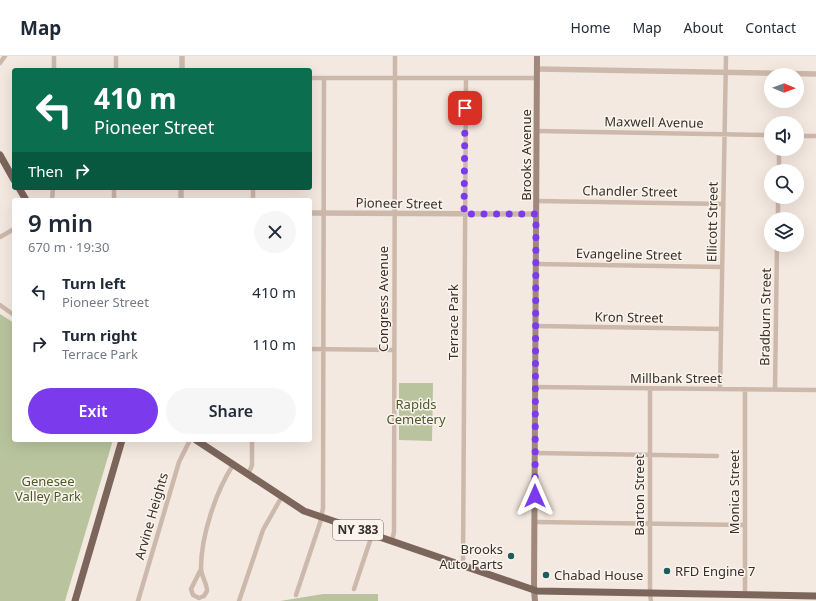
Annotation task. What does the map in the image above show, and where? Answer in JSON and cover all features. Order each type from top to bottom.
[{"type":"main road","name":"Brooks Avenue","points":[[534,590],[537,56]]},
{"type":"main road","points":[[0,155],[3,166],[12,177]]},
{"type":"main road","points":[[75,601],[121,442]]},
{"type":"main road","name":"NY 383","points":[[199,442],[300,510],[534,590]]},
{"type":"main road","points":[[534,590],[650,597],[745,595],[785,598],[816,596]]},
{"type":"main road","points":[[531,601],[534,590]]},
{"type":"main road","points":[[534,590],[535,601]]},
{"type":"street","points":[[0,63],[5,56]]},
{"type":"street","points":[[54,56],[54,68]]},
{"type":"street","points":[[116,56],[116,68]]},
{"type":"street","points":[[182,56],[182,68]]},
{"type":"street","name":"Congress Avenue","points":[[392,541],[394,532],[393,350],[395,56]]},
{"type":"street","name":"Ellicott Street","points":[[720,389],[726,56]]},
{"type":"street","points":[[537,69],[816,74]]},
{"type":"street","points":[[312,78],[537,78]]},
{"type":"street","points":[[296,595],[322,518],[324,78]]},
{"type":"street","name":"Terrace Park","points":[[463,566],[466,78]]},
{"type":"street","name":"Maxwell Avenue","points":[[537,131],[764,135]]},
{"type":"street","points":[[804,136],[816,136]]},
{"type":"street","name":"Chandler Street","points":[[536,201],[723,204]]},
{"type":"street","name":"Pioneer Street","points":[[312,213],[536,214]]},
{"type":"street","points":[[0,237],[12,230]]},
{"type":"street","name":"Bradburn Street","points":[[775,389],[777,252]]},
{"type":"street","name":"Evangeline Street","points":[[536,264],[722,267]]},
{"type":"street","points":[[0,305],[12,314]]},
{"type":"street","name":"Kron Street","points":[[536,326],[721,329]]},
{"type":"street","points":[[312,349],[393,350]]},
{"type":"street","name":"Millbank Street","points":[[536,387],[816,390]]},
{"type":"street","name":"Barton Street","points":[[650,389],[650,597]]},
{"type":"street","name":"Monica Street","points":[[744,389],[745,595]]},
{"type":"street","name":"Arvine Heights","points":[[138,601],[178,462],[189,442]]},
{"type":"street","points":[[248,475],[252,465],[252,442]]},
{"type":"street","points":[[535,453],[717,456]]},
{"type":"street","points":[[201,569],[208,590],[204,596],[198,598],[192,594],[191,589],[201,569],[214,502],[221,485],[233,465]]},
{"type":"street","points":[[239,601],[263,530],[281,498]]},
{"type":"street","points":[[535,522],[745,525]]},
{"type":"street","points":[[354,589],[372,535]]},
{"type":"green space","name":"Genesee Valley Park","points":[[0,314],[12,322],[12,442],[112,442],[65,601],[0,601]]},
{"type":"green space","name":"Rapids Cemetery","points":[[399,383],[433,383],[432,441],[399,440]]},
{"type":"green space","points":[[323,594],[378,594],[378,601],[280,601]]},
{"type":"place","name":"Brooks Auto Parts","points":[[511,556]]},
{"type":"place","name":"RFD Engine 7","points":[[667,571]]},
{"type":"place","name":"Chabad House","points":[[546,575]]},
{"type":"route","points":[[465,108],[464,214],[536,214],[535,496]]}]
